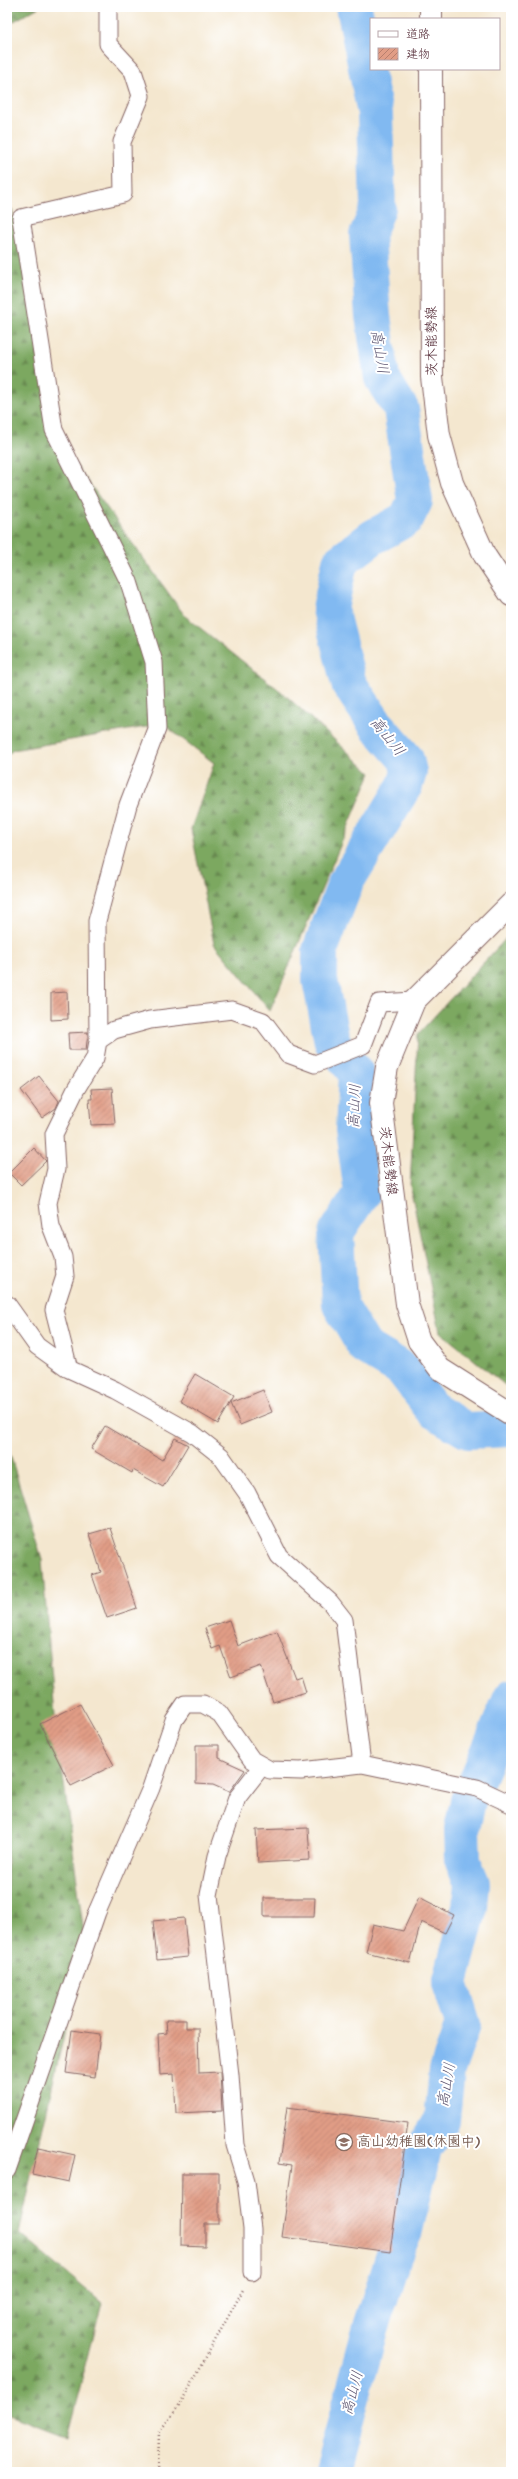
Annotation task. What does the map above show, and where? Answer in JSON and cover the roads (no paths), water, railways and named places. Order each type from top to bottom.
[{"type":"main road","points":[[431,7],[431,18]]},
{"type":"main road","name":"茨木能勢線","points":[[431,70],[432,377],[439,435],[452,482],[467,516],[485,556],[511,595]]},
{"type":"main road","name":"茨木能勢線","points":[[511,904],[414,1001],[387,1068],[381,1103],[407,1304],[419,1341],[440,1369],[511,1414]]},
{"type":"street","points":[[69,1369],[54,1310],[65,1276],[63,1257],[51,1226],[48,1204],[56,1169],[54,1134],[76,1089],[96,1058],[98,1041],[97,921],[128,805],[157,729],[154,662],[129,582],[54,430],[21,218],[123,194],[122,142],[141,96],[133,70],[108,44],[108,7]]},
{"type":"street","points":[[98,1041],[114,1030],[150,1020],[232,1010],[263,1021],[288,1054],[315,1064],[363,1045],[379,1003],[414,1001]]},
{"type":"street","points":[[7,1304],[37,1346],[69,1369],[115,1390],[192,1433],[220,1456],[247,1493],[279,1556],[330,1602],[344,1620],[362,1764]]},
{"type":"street","points":[[7,2170],[97,1912],[151,1788],[174,1720],[185,1704],[203,1704],[219,1712],[252,1760],[270,1770],[300,1771],[362,1764],[477,1788],[509,1799]]},
{"type":"street","points":[[252,2272],[252,2229],[247,2188],[235,2145],[230,2074],[209,1896],[216,1856],[236,1798],[262,1766]]},
{"type":"waterway","name":"高山川","points":[[354,7],[375,114],[378,208],[367,235],[373,316],[382,378],[401,409],[415,501],[406,519],[373,537],[340,562],[330,609],[349,684],[377,726],[406,759],[409,772],[405,785],[346,882],[320,950],[320,980],[332,1042],[356,1073],[353,1130],[362,1193],[336,1233],[340,1305],[365,1347],[402,1369],[434,1411],[468,1431],[511,1429]]},
{"type":"waterway","name":"高山川","points":[[332,2472],[370,2330],[394,2256],[405,2230],[424,2149],[442,2120],[447,2070],[463,2024],[450,1983],[470,1907],[472,1883],[463,1861],[462,1829],[468,1801],[511,1698]]},
{"type":"place","name":"高山幼稚園(休園中)","points":[[344,2142]]}]
